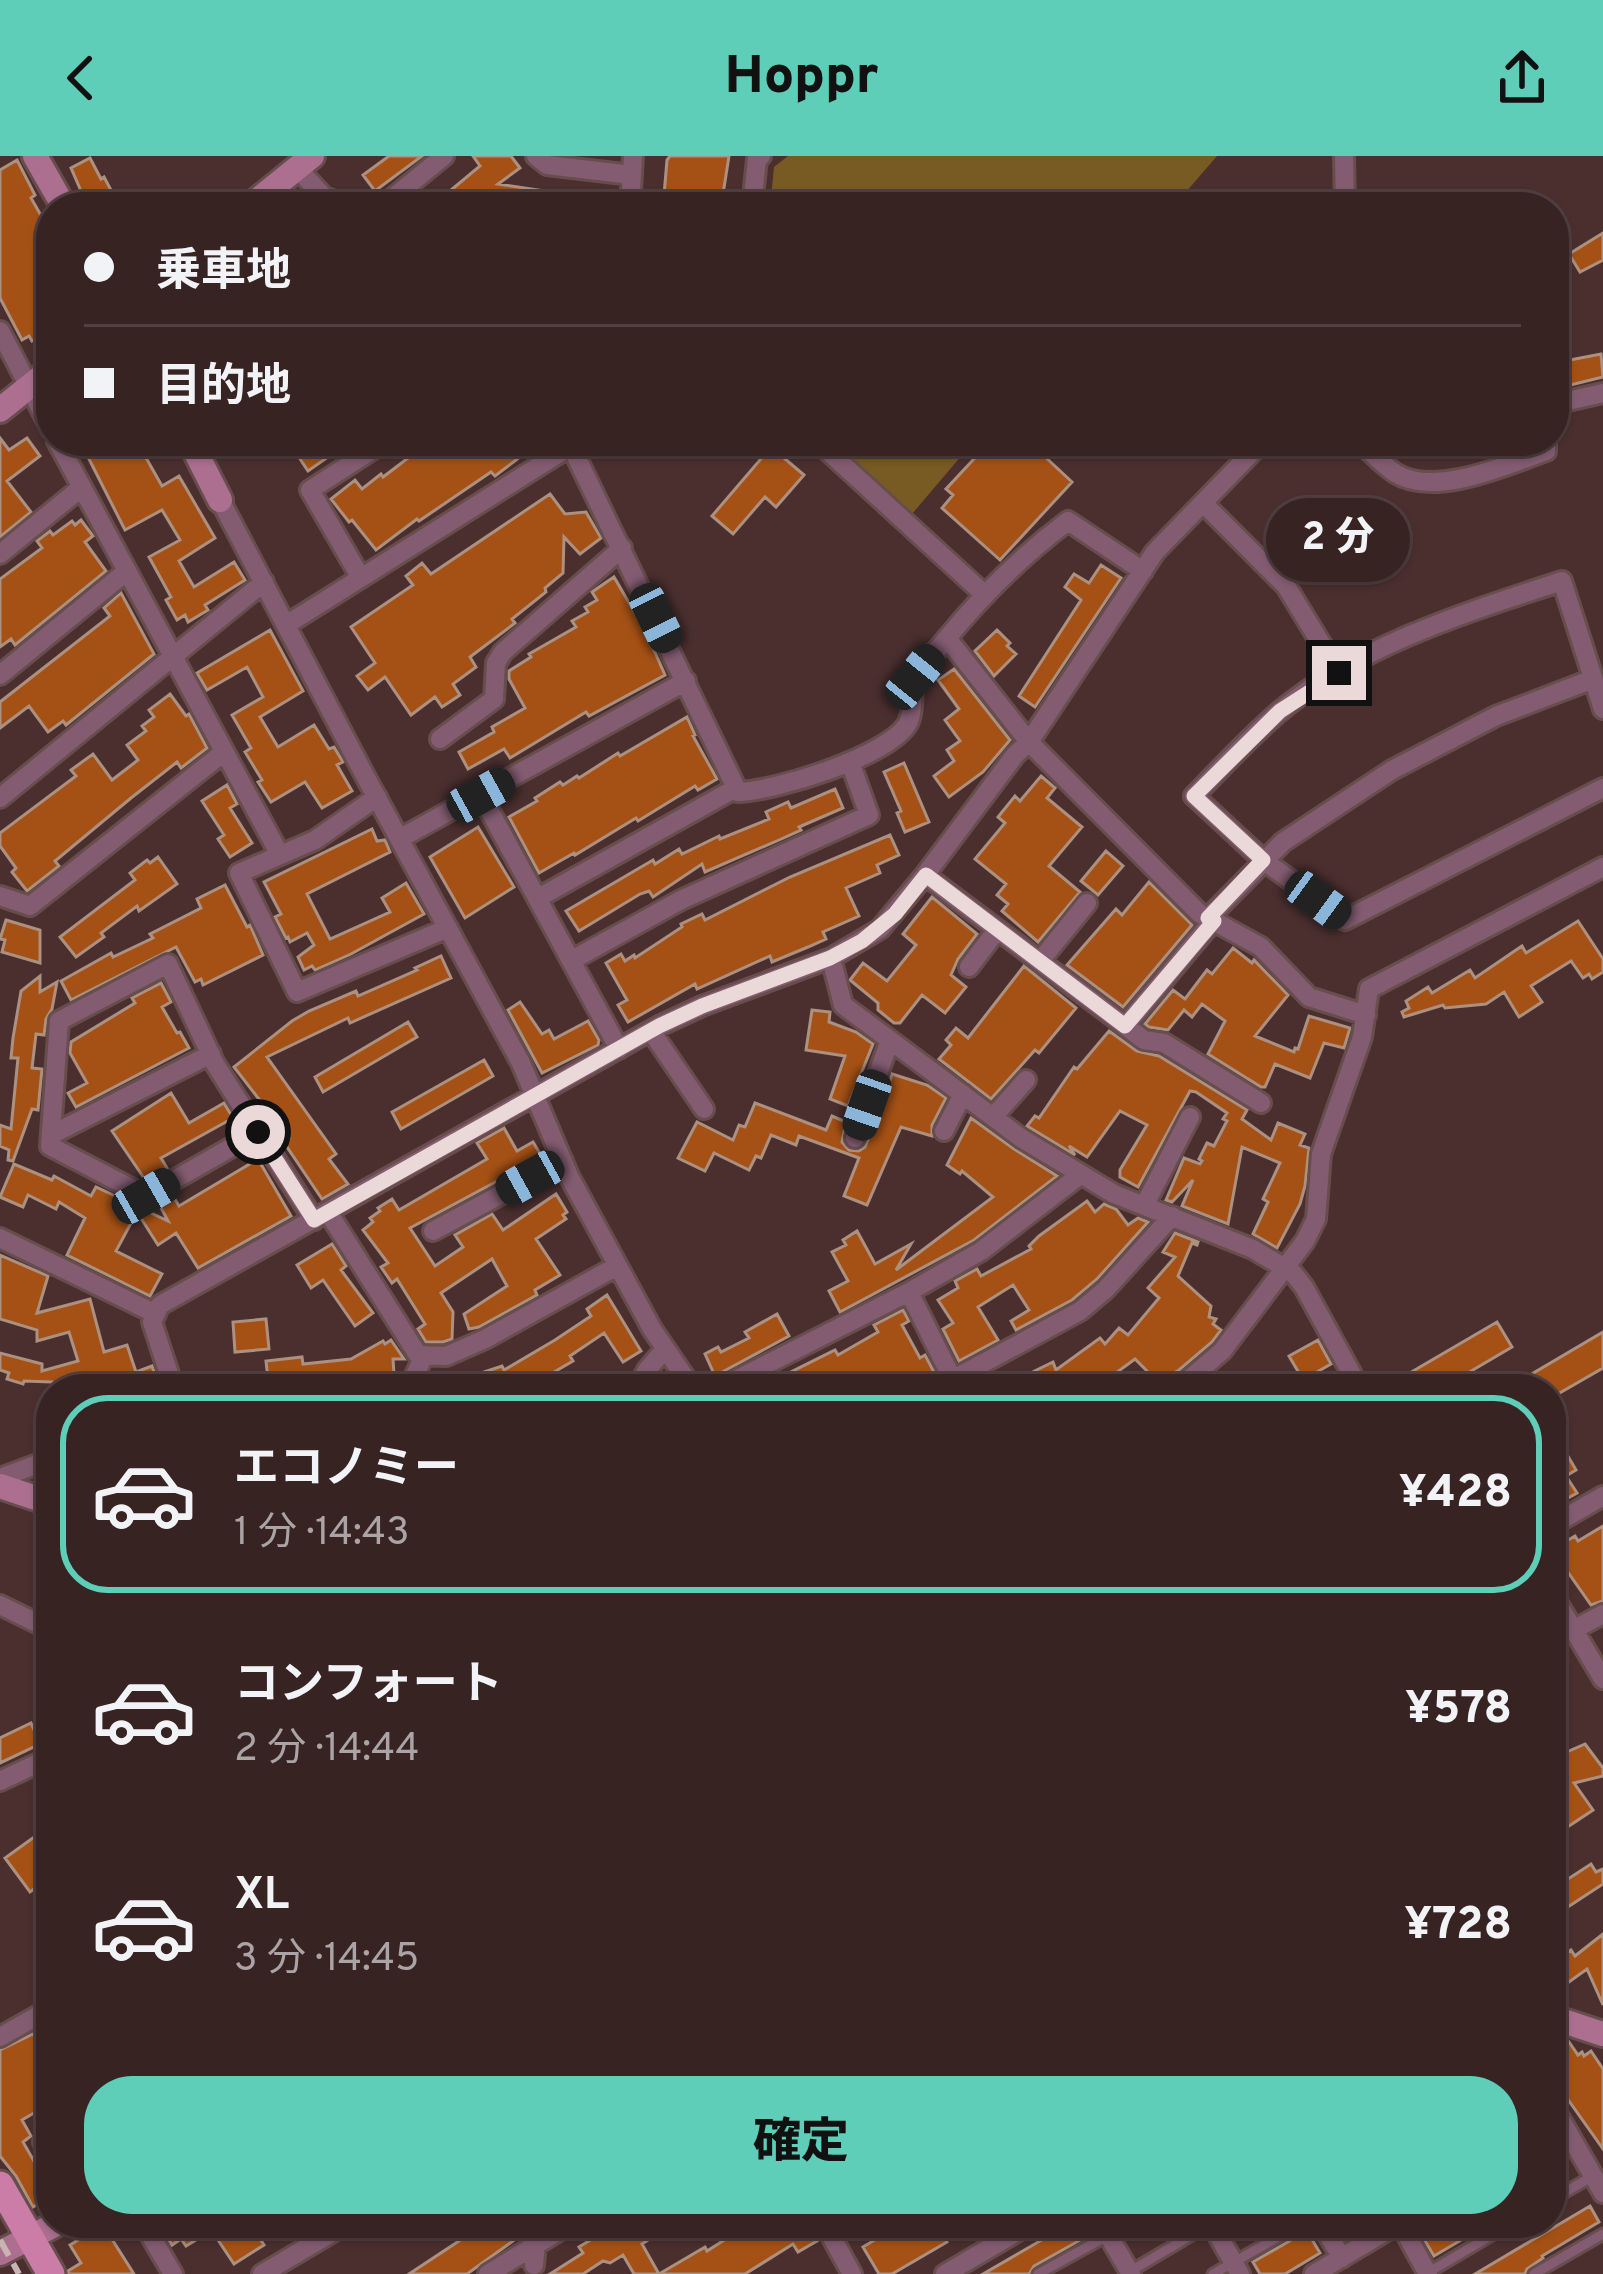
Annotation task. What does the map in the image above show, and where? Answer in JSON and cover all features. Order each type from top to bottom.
[{"type":"main road","points":[[0,2185],[51,2274]]},
{"type":"street","points":[[35,156],[55,192]]},
{"type":"street","points":[[403,192],[444,156]]},
{"type":"street","points":[[536,156],[547,164],[633,166]]},
{"type":"street","points":[[754,192],[761,156]]},
{"type":"street","points":[[1344,156],[1345,192]]},
{"type":"street","points":[[267,192],[304,162],[321,192]]},
{"type":"street","points":[[0,331],[36,402]]},
{"type":"street","points":[[0,410],[36,380]]},
{"type":"street","points":[[1569,400],[1603,392]]},
{"type":"street","points":[[65,456],[280,855]]},
{"type":"street","points":[[198,456],[521,1063],[563,1161],[617,1266],[682,1374]]},
{"type":"street","points":[[362,578],[310,490],[363,456]]},
{"type":"street","points":[[286,625],[554,456]]},
{"type":"street","points":[[581,456],[738,792],[760,791],[850,762],[892,740],[909,722],[915,677],[985,594],[1067,521],[1143,571]]},
{"type":"street","points":[[833,456],[985,594]]},
{"type":"street","points":[[169,1374],[152,1322],[160,1305],[651,1031],[702,1006],[830,958],[880,929],[1029,742],[1155,552],[1248,456]]},
{"type":"street","points":[[1375,456],[1398,476],[1437,482],[1531,456]]},
{"type":"street","points":[[0,554],[82,488]]},
{"type":"street","points":[[1203,503],[1286,586],[1339,673]]},
{"type":"street","points":[[440,739],[494,699],[496,663],[503,652],[622,548]]},
{"type":"street","points":[[0,676],[127,571]]},
{"type":"street","points":[[1603,709],[1562,581],[1441,621],[1378,650],[1280,711],[1194,796],[1263,860],[1345,920],[1603,788]]},
{"type":"street","points":[[0,797],[264,582]]},
{"type":"street","points":[[947,638],[1029,742],[1199,913],[1261,947],[1309,997],[1366,1015]]},
{"type":"street","points":[[1125,1026],[1211,920],[1283,842],[1392,770],[1496,716],[1593,679]]},
{"type":"street","points":[[399,838],[686,681]]},
{"type":"street","points":[[0,896],[30,906],[224,752]]},
{"type":"street","points":[[572,960],[681,900],[869,815],[850,762]]},
{"type":"street","points":[[371,788],[315,840],[239,873],[297,992],[448,928]]},
{"type":"street","points":[[538,898],[736,788]]},
{"type":"street","points":[[481,795],[619,1049]]},
{"type":"street","points":[[1195,1374],[1222,1351],[1305,1241],[1316,1219],[1321,1154],[1362,1037],[1369,989],[1603,867]]},
{"type":"street","points":[[926,875],[1144,1040],[1164,1043],[1261,1103]]},
{"type":"street","points":[[1040,961],[1087,903]]},
{"type":"street","points":[[969,967],[997,930]]},
{"type":"street","points":[[830,958],[843,1005],[993,1117],[1080,1175],[1253,1250],[1293,1273],[1345,1374]]},
{"type":"street","points":[[258,1132],[146,1196],[50,1146],[59,1021],[168,964],[211,1054],[258,1132],[418,1355],[446,1356],[485,1339],[617,1266]]},
{"type":"street","points":[[651,1031],[704,1109]]},
{"type":"street","points":[[855,1138],[890,1040]]},
{"type":"street","points":[[51,1136],[211,1054]]},
{"type":"street","points":[[993,1117],[1025,1080]]},
{"type":"street","points":[[944,1131],[963,1094]]},
{"type":"street","points":[[1144,1206],[1190,1117]]},
{"type":"street","points":[[433,1231],[563,1161]]},
{"type":"street","points":[[748,1374],[981,1251],[1080,1175]]},
{"type":"street","points":[[963,1374],[1080,1312],[1172,1216]]},
{"type":"street","points":[[0,1238],[156,1315]]},
{"type":"street","points":[[909,1292],[940,1374]]},
{"type":"street","points":[[644,1374],[665,1349]]},
{"type":"street","points":[[416,1374],[424,1355]]},
{"type":"street","points":[[0,1482],[36,1466]]},
{"type":"street","points":[[0,1482],[36,1497]]},
{"type":"street","points":[[1566,1517],[1603,1496]]},
{"type":"street","points":[[0,1605],[36,1623]]},
{"type":"street","points":[[1574,1630],[1603,1614]]},
{"type":"street","points":[[1566,1617],[1603,1678]]},
{"type":"street","points":[[0,1781],[36,1764]]},
{"type":"street","points":[[0,2037],[36,2017]]},
{"type":"street","points":[[1566,2022],[1603,2034]]},
{"type":"street","points":[[1566,2143],[1598,2184]]},
{"type":"street","points":[[0,2254],[36,2235]]},
{"type":"street","points":[[152,2238],[173,2274]]},
{"type":"street","points":[[262,2274],[286,2268],[323,2238]]},
{"type":"street","points":[[535,2255],[537,2238]]},
{"type":"street","points":[[488,2274],[535,2255],[555,2238]]},
{"type":"street","points":[[832,2238],[852,2274]]},
{"type":"street","points":[[945,2274],[979,2265],[1013,2238]]},
{"type":"street","points":[[1109,2238],[1129,2273]]},
{"type":"street","points":[[1220,2238],[1237,2268]]},
{"type":"street","points":[[1330,2238],[1342,2258]]},
{"type":"street","points":[[1313,2274],[1375,2238]]},
{"type":"street","points":[[1408,2238],[1428,2274]]},
{"type":"lane","points":[[1566,2195],[1598,2184]]},
{"type":"lane","points":[[1534,2274],[1603,2234]]},
{"type":"lane","points":[[1038,2274],[1091,2238]]},
{"type":"lane","points":[[1129,2273],[1186,2238]]},
{"type":"lane","points":[[1213,2274],[1237,2268],[1281,2238]]},
{"type":"lane","points":[[1428,2274],[1488,2238]]},
{"type":"shaded area","points":[[788,156],[1217,156],[1186,192],[772,192],[774,167]]},
{"type":"shaded area","points":[[845,456],[961,456],[912,514]]},
{"type":"building","points":[[389,156],[422,156],[375,191],[363,175]]},
{"type":"building","points":[[473,156],[511,156],[520,168],[498,184],[551,192],[451,192],[480,166]]},
{"type":"building","points":[[670,156],[729,156],[723,192],[664,192]]},
{"type":"building","points":[[90,158],[112,192],[81,192],[71,168]]},
{"type":"building","points":[[17,160],[35,195],[31,198],[36,207],[36,339],[32,341],[29,336],[22,340],[0,298],[0,170]]},
{"type":"building","points":[[1603,233],[1603,260],[1580,272],[1569,254]]},
{"type":"building","points":[[1601,354],[1603,377],[1569,385],[1569,360]]},
{"type":"building","points":[[0,438],[9,450],[27,438],[40,456],[7,481],[31,512],[0,537]]},
{"type":"building","points":[[145,456],[162,486],[179,476],[215,538],[179,561],[194,587],[234,562],[245,580],[205,605],[208,610],[188,622],[185,615],[177,620],[166,600],[171,597],[149,557],[180,540],[162,510],[125,530],[89,459]]},
{"type":"building","points":[[298,456],[330,456],[308,471]]},
{"type":"building","points":[[411,456],[521,456],[417,519],[376,550],[331,499],[355,480],[362,489]]},
{"type":"building","points":[[763,456],[782,456],[804,475],[776,507],[765,497],[733,534],[712,516]]},
{"type":"building","points":[[977,456],[1044,456],[1072,482],[1000,560],[942,508],[953,495],[946,489]]},
{"type":"building","points":[[550,494],[565,514],[586,512],[601,538],[580,554],[564,537],[563,573],[512,619],[515,623],[470,657],[476,667],[453,684],[460,695],[442,707],[435,697],[411,715],[385,677],[368,690],[357,676],[375,663],[351,627],[413,585],[406,576],[422,563],[431,574]]},
{"type":"building","points":[[81,520],[93,536],[85,542],[106,571],[15,645],[11,639],[0,647],[0,579],[42,548],[37,541],[50,531],[53,535]]},
{"type":"building","points":[[1101,565],[1121,578],[1035,707],[1019,696],[1081,600],[1065,587],[1074,574],[1089,583]]},
{"type":"building","points":[[614,577],[665,675],[589,716],[586,712],[510,758],[504,749],[468,769],[459,752],[525,708],[509,671],[576,627],[572,621],[597,600],[592,592]]},
{"type":"building","points":[[121,593],[154,654],[66,725],[63,721],[48,732],[29,706],[0,728],[0,702],[110,616],[104,608]]},
{"type":"building","points":[[270,630],[303,691],[260,717],[278,747],[314,725],[329,749],[334,747],[343,762],[337,765],[352,791],[322,808],[305,782],[271,802],[258,782],[262,780],[245,752],[251,748],[232,715],[263,697],[247,667],[207,690],[197,673]]},
{"type":"building","points":[[997,630],[1016,654],[994,676],[975,651]]},
{"type":"building","points":[[954,669],[1010,740],[983,772],[949,797],[934,776],[954,761],[947,750],[960,741],[945,720],[959,709],[938,680]]},
{"type":"building","points":[[170,694],[189,714],[207,748],[181,768],[177,762],[131,798],[55,861],[59,866],[27,891],[12,872],[16,868],[0,846],[0,833],[76,776],[71,770],[93,754],[112,780],[138,760],[127,745],[146,731],[142,726],[154,717],[149,710]]},
{"type":"building","points":[[687,717],[717,779],[698,790],[695,786],[539,873],[509,817],[560,782],[579,778]]},
{"type":"building","points":[[904,763],[929,822],[905,832],[884,772]]},
{"type":"building","points":[[1041,776],[1055,788],[1047,798],[1082,827],[1049,866],[1080,892],[1038,942],[1002,911],[1008,904],[997,895],[1006,884],[975,859],[1005,823],[998,817],[1015,796],[1020,801]]},
{"type":"building","points":[[227,785],[237,804],[230,808],[252,843],[230,857],[218,839],[224,835],[202,801]]},
{"type":"building","points":[[835,789],[843,808],[705,872],[702,864],[653,897],[649,891],[640,894],[579,931],[566,911],[653,860],[655,864],[679,849],[682,854],[769,819],[766,812],[788,802],[791,808]]},
{"type":"building","points":[[478,827],[514,887],[465,918],[430,857]]},
{"type":"building","points":[[372,829],[390,852],[307,894],[330,939],[390,912],[382,898],[406,883],[424,914],[351,954],[304,970],[298,957],[314,945],[307,933],[290,942],[286,938],[275,917],[281,914],[264,882]]},
{"type":"building","points":[[890,835],[899,855],[877,865],[880,873],[846,888],[859,916],[823,932],[826,939],[772,962],[770,956],[697,989],[695,984],[628,1022],[618,1005],[627,1000],[606,963],[621,954],[625,961],[635,958],[681,924],[702,914],[705,920]]},
{"type":"building","points":[[1106,851],[1123,866],[1098,895],[1081,881]]},
{"type":"building","points":[[158,857],[177,884],[139,911],[137,906],[76,957],[60,937],[135,880],[130,873]]},
{"type":"building","points":[[1149,882],[1192,925],[1123,1007],[1067,965],[1116,909],[1122,915]]},
{"type":"building","points":[[225,885],[263,955],[203,985],[201,979],[195,982],[176,947],[71,1000],[61,981],[111,953],[113,957],[153,938],[150,934],[201,908],[197,899]]},
{"type":"building","points":[[932,897],[977,934],[951,975],[966,987],[945,1013],[922,995],[900,1023],[894,1023],[850,980],[863,963],[887,981],[916,945],[903,934]]},
{"type":"building","points":[[6,920],[40,930],[40,963],[2,952]]},
{"type":"building","points":[[1578,921],[1603,959],[1603,972],[1592,979],[1589,974],[1583,978],[1571,961],[1531,986],[1542,1002],[1519,1017],[1504,992],[1486,1004],[1443,1005],[1404,1017],[1402,1012],[1409,1008],[1406,1001],[1428,987],[1432,993],[1470,970],[1475,978],[1522,946],[1526,953]]},
{"type":"building","points":[[1233,948],[1254,960],[1288,995],[1255,1036],[1294,1052],[1309,1016],[1350,1028],[1344,1048],[1324,1043],[1310,1078],[1275,1064],[1261,1087],[1208,1054],[1225,1021],[1202,1004],[1192,1017],[1184,1010],[1168,1030],[1145,1024],[1173,990],[1185,999],[1207,970],[1212,974]]},
{"type":"building","points":[[441,956],[451,978],[350,1023],[348,1018],[267,1057],[336,1154],[329,1159],[348,1184],[322,1199],[283,1141],[289,1138],[234,1067],[309,1011],[356,991],[358,996]]},
{"type":"building","points":[[1024,966],[1076,1008],[1039,1053],[1035,1050],[991,1099],[939,1059],[951,1045],[946,1040],[956,1028],[968,1038]]},
{"type":"building","points":[[40,976],[40,992],[57,982],[44,1035],[36,1034],[32,1068],[42,1069],[38,1110],[32,1109],[13,1161],[8,1160],[9,1150],[0,1146],[0,1125],[11,1129],[18,1058],[11,1058],[21,991]]},
{"type":"building","points":[[161,983],[171,1002],[162,1007],[189,1048],[76,1107],[68,1093],[87,1083],[70,1053],[71,1042]]},
{"type":"building","points":[[520,1002],[542,1034],[549,1030],[554,1039],[588,1021],[598,1045],[542,1073],[508,1010]]},
{"type":"building","points":[[812,1010],[830,1012],[829,1022],[873,1044],[848,1106],[830,1099],[845,1056],[806,1050]]},
{"type":"building","points":[[408,1022],[417,1037],[323,1092],[315,1077]]},
{"type":"building","points":[[1109,1031],[1247,1110],[1242,1119],[1271,1140],[1278,1123],[1305,1134],[1300,1145],[1309,1148],[1305,1186],[1277,1248],[1253,1234],[1280,1163],[1242,1147],[1228,1224],[1182,1206],[1193,1180],[1172,1202],[1166,1200],[1184,1158],[1200,1164],[1207,1143],[1214,1146],[1227,1121],[1223,1119],[1227,1113],[1196,1092],[1190,1091],[1138,1187],[1120,1177],[1120,1170],[1147,1125],[1120,1111],[1087,1157],[1069,1146],[1075,1155],[1027,1126],[1035,1116],[1039,1118],[1074,1067]]},
{"type":"building","points":[[484,1060],[493,1076],[401,1129],[392,1112]]},
{"type":"building","points":[[892,1074],[927,1085],[946,1098],[932,1125],[932,1136],[901,1127],[867,1205],[844,1196],[859,1158],[799,1136],[796,1145],[771,1135],[761,1158],[756,1156],[749,1170],[714,1153],[705,1171],[678,1158],[697,1122],[733,1140],[739,1125],[745,1127],[755,1103],[826,1130],[832,1116],[846,1122],[842,1142],[849,1150],[859,1151],[874,1131]]},
{"type":"building","points":[[171,1093],[189,1123],[224,1103],[233,1118],[161,1158],[167,1168],[146,1181],[112,1131]]},
{"type":"building","points":[[971,1118],[1057,1176],[974,1240],[840,1312],[829,1291],[848,1281],[832,1252],[846,1245],[843,1240],[857,1231],[875,1264],[911,1244],[896,1270],[993,1197],[962,1171],[947,1165]]},
{"type":"building","points":[[504,1128],[517,1151],[533,1142],[542,1157],[410,1228],[435,1266],[463,1247],[455,1235],[492,1214],[503,1230],[556,1194],[566,1219],[536,1239],[560,1275],[535,1290],[537,1295],[469,1329],[464,1314],[507,1286],[492,1259],[441,1293],[453,1312],[452,1339],[426,1342],[418,1329],[425,1324],[397,1279],[392,1283],[381,1267],[388,1263],[363,1230],[373,1222],[370,1218],[378,1208],[392,1199],[399,1210],[487,1159],[477,1143]]},
{"type":"building","points":[[258,1159],[291,1216],[198,1268],[176,1233],[158,1245],[137,1212],[116,1251],[162,1274],[150,1296],[67,1255],[85,1218],[59,1202],[56,1209],[28,1195],[23,1207],[0,1197],[14,1164],[52,1180],[54,1176],[91,1196],[96,1187],[168,1221],[159,1204],[173,1196],[179,1206]]},
{"type":"building","points":[[1087,1201],[1095,1212],[1104,1204],[1116,1209],[1128,1225],[1138,1218],[1148,1222],[1072,1300],[1016,1330],[1011,1321],[1029,1310],[1013,1285],[978,1307],[998,1340],[959,1361],[943,1329],[953,1323],[938,1300],[958,1288],[955,1281],[977,1269],[981,1276],[1031,1249],[1039,1236]]},
{"type":"building","points":[[1175,1233],[1198,1242],[1192,1243],[1178,1276],[1211,1306],[1209,1317],[1216,1319],[1213,1324],[1221,1330],[1212,1342],[1172,1374],[1150,1374],[1135,1359],[1114,1374],[1029,1374],[1053,1362],[1056,1370],[1100,1338],[1105,1344],[1119,1328],[1128,1335],[1159,1298],[1148,1288],[1175,1257],[1163,1252]]},
{"type":"building","points":[[332,1244],[346,1266],[341,1270],[373,1313],[355,1326],[323,1280],[311,1288],[297,1265]]},
{"type":"building","points":[[0,1255],[48,1276],[37,1313],[90,1299],[104,1352],[127,1345],[136,1372],[152,1366],[155,1374],[36,1374],[36,1381],[23,1384],[7,1379],[9,1373],[0,1370],[0,1353],[42,1364],[42,1371],[78,1361],[69,1332],[37,1341],[37,1330],[0,1319]]},
{"type":"building","points":[[607,1295],[641,1351],[623,1362],[604,1333],[551,1374],[485,1374],[502,1366],[504,1370],[555,1340],[591,1316],[587,1309]]},
{"type":"building","points":[[903,1310],[909,1321],[902,1325],[935,1374],[787,1374],[835,1350],[838,1355],[878,1332],[874,1325]]},
{"type":"building","points":[[777,1314],[789,1336],[714,1374],[705,1354],[749,1338],[745,1332]]},
{"type":"building","points":[[266,1319],[269,1349],[235,1352],[233,1322]]},
{"type":"building","points":[[1497,1322],[1512,1347],[1466,1374],[1408,1374]]},
{"type":"building","points":[[1603,1332],[1603,1368],[1566,1389],[1566,1374],[1532,1374]]},
{"type":"building","points":[[391,1340],[404,1359],[393,1359],[394,1374],[267,1374],[266,1361],[302,1357],[303,1364],[351,1359]]},
{"type":"building","points":[[1318,1340],[1331,1364],[1314,1374],[1300,1374],[1289,1356]]},
{"type":"building","points":[[1566,1453],[1576,1470],[1566,1476]]},
{"type":"building","points":[[1566,1476],[1577,1493],[1566,1499]]},
{"type":"building","points":[[1603,1526],[1603,1601],[1591,1605],[1566,1572],[1566,1541],[1575,1536],[1578,1541]]},
{"type":"building","points":[[31,1723],[36,1746],[0,1763],[0,1738]]},
{"type":"building","points":[[1585,1744],[1603,1768],[1603,1776],[1574,1783],[1593,1810],[1566,1828],[1566,1752]]},
{"type":"building","points":[[36,1836],[36,1887],[30,1892],[5,1858]]},
{"type":"building","points":[[1591,1864],[1596,1872],[1603,1869],[1603,1884],[1566,1908],[1566,1880]]},
{"type":"building","points":[[1603,1934],[1603,2005],[1587,1969],[1569,1982],[1566,1978],[1566,1954],[1571,1950],[1575,1956]]},
{"type":"building","points":[[33,2034],[36,2039],[36,2112],[22,2120],[31,2136],[23,2142],[36,2165],[33,2207],[0,2156],[0,2050]]},
{"type":"building","points":[[1569,2042],[1578,2055],[1591,2051],[1603,2069],[1603,2149],[1566,2097]]},
{"type":"building","points":[[1590,2206],[1599,2222],[1542,2256],[1525,2274],[1475,2274],[1536,2238],[1566,2238],[1566,2220]]},
{"type":"building","points":[[82,2238],[111,2238],[134,2274],[69,2274],[81,2263],[70,2245]]},
{"type":"building","points":[[168,2238],[199,2238],[186,2246],[181,2239],[172,2245]]},
{"type":"building","points":[[260,2238],[264,2245],[234,2264],[218,2240]]},
{"type":"building","points":[[463,2238],[517,2238],[467,2274],[409,2274]]},
{"type":"building","points":[[594,2238],[651,2238],[642,2244],[659,2274],[634,2274],[623,2255],[583,2274],[550,2274],[583,2253],[579,2247]]},
{"type":"building","points":[[727,2238],[817,2241],[798,2252],[793,2244],[745,2274],[659,2274]]},
{"type":"building","points":[[878,2238],[945,2238],[947,2242],[892,2274],[879,2274],[863,2247]]},
{"type":"building","points":[[1045,2238],[1084,2238],[1034,2266],[1029,2274],[983,2274]]},
{"type":"building","points":[[1295,2238],[1311,2238],[1320,2253],[1285,2274],[1260,2274],[1253,2262]]},
{"type":"building","points":[[1426,2238],[1465,2238],[1434,2256]]},
{"type":"railway","points":[[0,2240],[19,2274]]},
{"type":"route","points":[[258,1132],[314,1220],[659,1026],[862,941],[895,914],[926,875],[1125,1026],[1214,921],[1208,918],[1263,860],[1194,796],[1280,711],[1339,673]]}]
